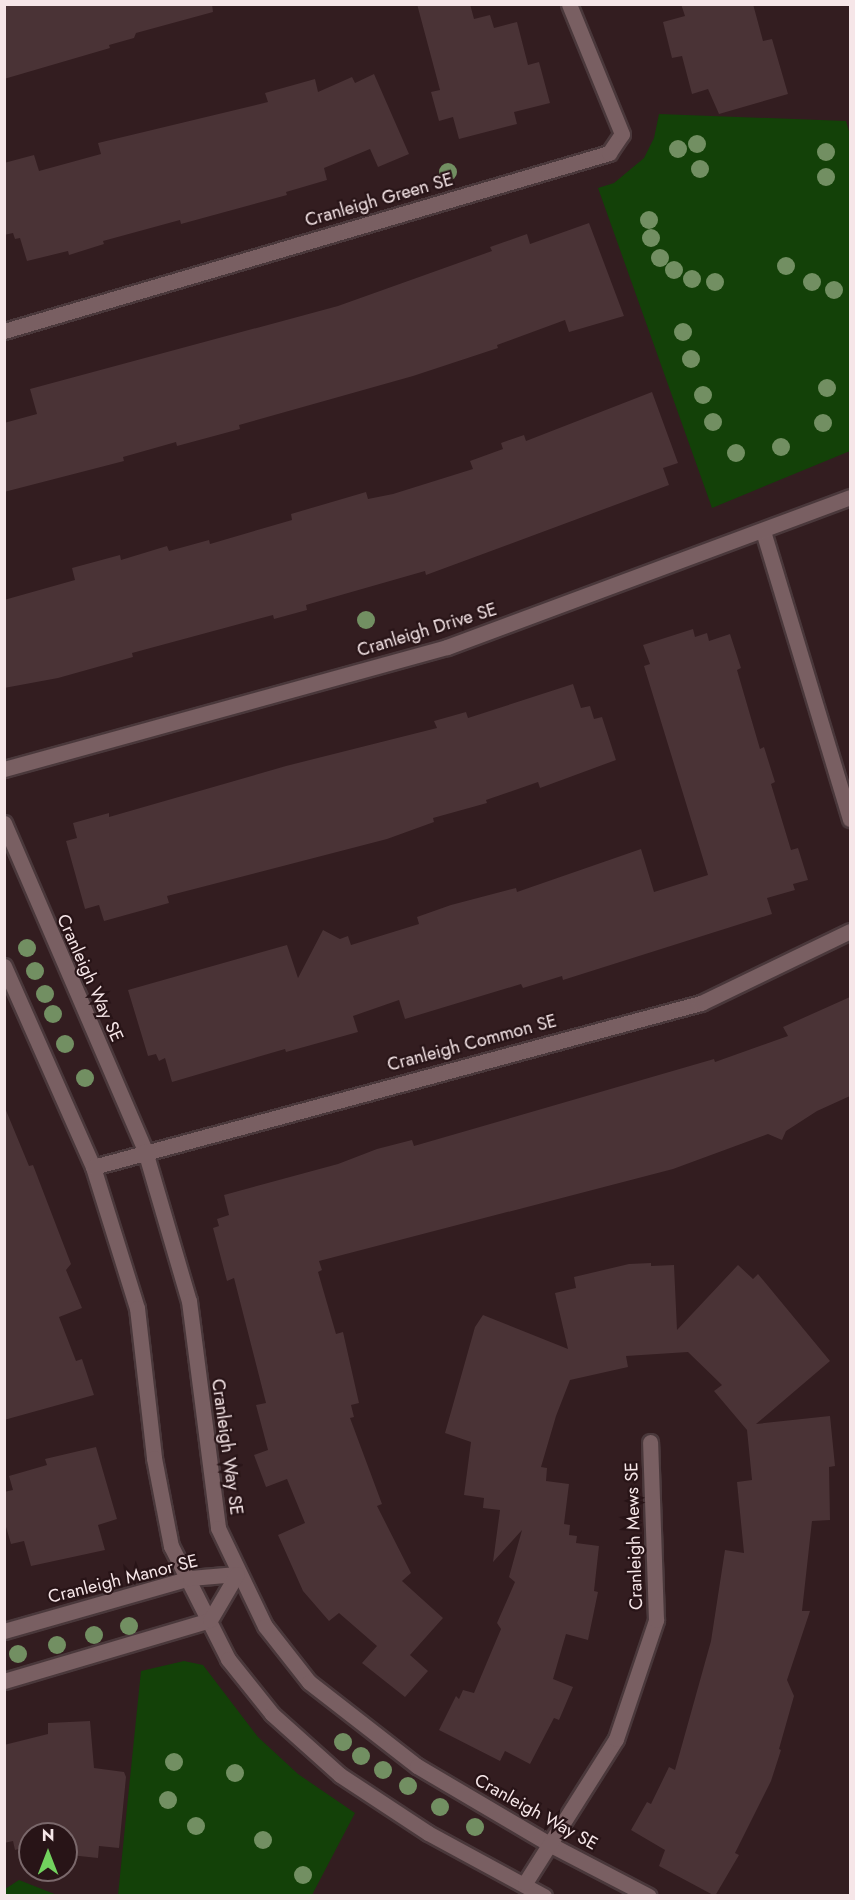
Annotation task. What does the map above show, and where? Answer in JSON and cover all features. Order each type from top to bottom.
[{"type":"street","name":"Cranleigh Green SE","points":[[4,331],[609,153],[622,134],[568,4]]},
{"type":"street","name":"Cranleigh Drive SE","points":[[4,769],[447,648],[850,497]]},
{"type":"street","points":[[763,531],[850,819]]},
{"type":"street","name":"Cranleigh Way SE","points":[[4,823],[145,1151],[189,1301],[218,1528],[237,1574],[265,1626],[309,1683],[417,1766],[550,1845],[650,1896]]},
{"type":"street","name":"Cranleigh Common SE","points":[[93,1167],[145,1151],[701,1003],[850,931]]},
{"type":"street","points":[[4,966],[93,1167],[137,1308],[154,1458],[171,1546],[190,1578],[228,1659],[272,1714],[340,1775],[428,1833],[525,1883],[544,1896]]},
{"type":"street","name":"Cranleigh Mews SE","points":[[525,1883],[616,1739],[656,1620],[650,1442]]},
{"type":"street","points":[[4,1682],[210,1620],[237,1574]]},
{"type":"street","name":"Cranleigh Manor SE","points":[[4,1631],[190,1578],[237,1574]]},
{"type":"green space","points":[[659,114],[846,121],[850,135],[850,451],[712,508],[598,188],[614,183],[644,158],[654,138]]},
{"type":"green space","points":[[184,1661],[203,1665],[258,1737],[298,1774],[355,1813],[312,1895],[118,1895],[141,1671]]},
{"type":"green space","points":[[18,1881],[57,1895],[5,1895],[5,1889]]},
{"type":"building","points":[[4,4],[212,4],[213,12],[136,33],[134,38],[109,45],[110,48],[4,79]]},
{"type":"building","points":[[417,4],[470,4],[474,19],[490,15],[494,28],[517,22],[528,65],[539,62],[550,103],[514,112],[517,124],[459,139],[453,117],[439,121],[431,92],[440,90]]},
{"type":"building","points":[[681,4],[753,4],[763,41],[772,39],[788,94],[719,114],[708,89],[692,94],[682,56],[672,58],[663,22],[685,16]]},
{"type":"building","points":[[374,74],[409,154],[378,167],[370,149],[324,168],[327,180],[286,192],[287,195],[181,224],[180,220],[103,241],[104,244],[69,255],[68,251],[27,261],[20,238],[15,239],[13,233],[4,235],[4,163],[34,155],[39,171],[101,154],[98,143],[268,102],[265,93],[315,79],[318,92],[352,77],[355,83]]},
{"type":"building","points":[[589,223],[624,316],[569,332],[565,320],[497,345],[498,348],[413,376],[239,425],[240,429],[177,446],[176,442],[123,457],[124,461],[4,492],[4,423],[37,414],[30,389],[338,306],[492,251],[490,247],[527,234],[530,244]]},
{"type":"building","points":[[652,392],[678,463],[663,468],[669,485],[426,575],[425,571],[306,605],[307,610],[274,619],[273,615],[132,653],[133,657],[58,678],[4,688],[4,600],[75,580],[72,568],[120,555],[121,560],[167,546],[169,551],[209,540],[210,544],[292,520],[291,514],[366,492],[368,499],[393,494],[473,469],[470,461],[503,449],[501,443],[524,435],[526,441]]},
{"type":"building","points":[[693,629],[695,637],[707,633],[709,641],[730,634],[741,668],[737,670],[760,749],[764,747],[775,782],[771,784],[791,850],[798,848],[808,880],[793,884],[795,890],[767,898],[772,914],[563,980],[562,976],[523,988],[521,984],[405,1019],[399,1000],[353,1016],[358,1032],[286,1052],[285,1049],[172,1082],[165,1058],[159,1061],[156,1054],[148,1056],[128,990],[287,945],[298,978],[323,930],[340,939],[348,936],[351,945],[419,924],[417,917],[451,905],[516,888],[517,892],[641,849],[654,892],[708,875],[644,666],[650,664],[643,645]]},
{"type":"building","points":[[573,684],[581,708],[590,706],[594,719],[602,717],[616,760],[540,788],[538,782],[486,800],[487,803],[433,818],[434,822],[387,839],[167,896],[169,903],[104,921],[99,905],[85,909],[66,841],[77,838],[73,823],[109,813],[109,817],[286,766],[437,728],[434,721],[466,712],[468,718]]},
{"type":"building","points":[[850,997],[850,1096],[817,1111],[786,1131],[782,1140],[768,1134],[673,1169],[319,1261],[322,1270],[318,1272],[336,1334],[343,1332],[359,1403],[351,1405],[354,1417],[350,1418],[382,1504],[377,1506],[411,1573],[402,1581],[443,1618],[410,1655],[428,1671],[405,1697],[362,1663],[377,1646],[339,1613],[329,1621],[303,1591],[278,1535],[305,1523],[287,1479],[266,1487],[254,1455],[268,1450],[256,1405],[266,1403],[234,1278],[227,1281],[213,1228],[219,1226],[217,1219],[229,1215],[224,1195],[338,1164],[377,1149],[412,1140],[414,1146],[714,1059],[715,1062],[788,1036],[783,1027]]},
{"type":"building","points":[[5,1108],[29,1166],[33,1165],[71,1264],[66,1270],[82,1308],[59,1317],[76,1361],[82,1359],[94,1395],[4,1420]]},
{"type":"building","points":[[651,1263],[651,1266],[674,1265],[677,1330],[738,1265],[753,1279],[758,1274],[830,1361],[756,1424],[830,1416],[835,1466],[829,1467],[830,1520],[812,1521],[802,1611],[810,1611],[787,1680],[794,1696],[779,1749],[781,1750],[771,1781],[735,1853],[739,1855],[715,1896],[659,1866],[665,1850],[631,1830],[647,1802],[651,1804],[669,1767],[675,1770],[711,1641],[725,1550],[744,1553],[737,1482],[752,1480],[747,1430],[714,1391],[722,1385],[688,1352],[626,1356],[628,1367],[570,1380],[556,1416],[541,1467],[547,1468],[546,1481],[569,1484],[564,1524],[570,1525],[569,1535],[577,1536],[576,1543],[599,1546],[594,1591],[598,1592],[588,1640],[566,1634],[553,1679],[573,1687],[559,1720],[554,1718],[530,1764],[505,1751],[500,1761],[439,1730],[456,1696],[459,1699],[463,1690],[474,1693],[501,1629],[497,1623],[515,1582],[509,1577],[522,1530],[493,1562],[500,1510],[483,1508],[484,1498],[464,1495],[471,1442],[445,1433],[475,1327],[483,1315],[568,1349],[555,1293],[576,1288],[574,1277],[629,1264]]},
{"type":"building","points":[[96,1447],[117,1519],[98,1525],[105,1550],[31,1566],[24,1541],[11,1544],[4,1520],[4,1492],[13,1490],[9,1476],[47,1465],[45,1459]]},
{"type":"building","points":[[90,1721],[94,1768],[124,1772],[126,1777],[119,1848],[99,1846],[98,1858],[78,1856],[78,1822],[18,1822],[18,1849],[15,1850],[13,1841],[4,1843],[4,1745],[48,1734],[48,1723]]}]
